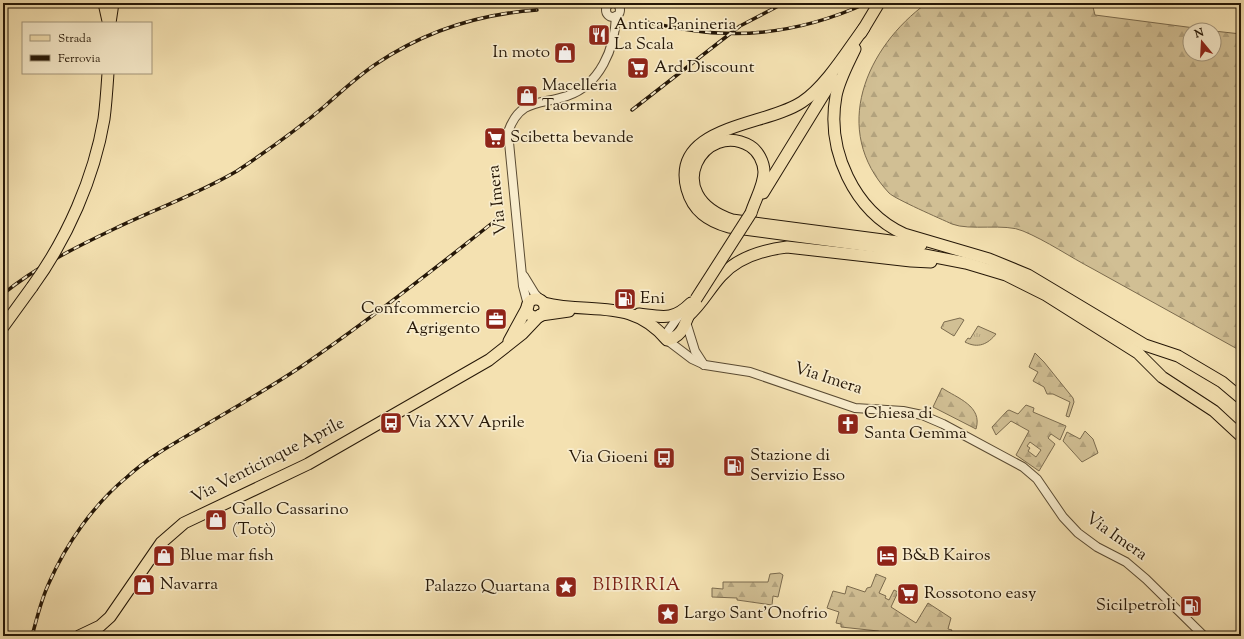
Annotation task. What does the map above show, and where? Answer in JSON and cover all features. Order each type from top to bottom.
[{"type":"main road","points":[[104,3],[109,22]]},
{"type":"main road","points":[[107,3],[109,22]]},
{"type":"main road","points":[[109,22],[112,3]]},
{"type":"main road","points":[[699,300],[880,3]]},
{"type":"main road","points":[[864,28],[822,83],[804,102],[775,116],[718,133],[700,143],[691,156],[686,173],[686,184],[692,203],[700,213],[709,220],[729,228],[966,258],[1002,264],[1028,275],[1145,345],[1184,359],[1222,382],[1241,398]]},
{"type":"main road","points":[[864,28],[840,80],[836,97],[835,134],[846,174],[861,199],[870,210],[892,228],[1006,275],[1066,307],[1138,353],[1162,377],[1214,411],[1241,436]]},
{"type":"main road","points":[[3,327],[44,271],[80,202],[94,160],[104,119],[108,74]]},
{"type":"main road","points":[[751,213],[763,179],[763,166],[760,158],[752,147],[745,143],[729,140],[715,144],[701,154],[693,176],[699,199],[704,205],[719,215],[732,220],[894,240],[966,258]]},
{"type":"main road","points":[[667,340],[675,338],[681,334],[685,317],[727,269],[751,255],[769,249],[787,247],[911,261],[966,258]]},
{"type":"main road","points":[[534,299],[543,302],[545,308],[540,315],[532,315],[528,311],[528,305],[534,299]]},
{"type":"main road","name":"Via Imera","points":[[543,302],[632,313],[652,324],[667,340]]},
{"type":"main road","name":"Via Venticinque Aprile","points":[[502,350],[511,338],[528,305]]},
{"type":"main road","name":"Via Imera","points":[[540,315],[595,309]]},
{"type":"main road","points":[[632,313],[685,317]]},
{"type":"main road","name":"Via Venticinque Aprile","points":[[79,636],[100,626],[110,617],[161,543],[184,523],[308,464],[489,360],[522,334],[540,315]]},
{"type":"street","name":"Via Imera","points":[[528,305],[523,286],[523,272],[508,137],[510,126],[516,116],[527,106],[568,96],[585,86],[602,68],[610,53],[619,25],[616,8]]},
{"type":"street","points":[[523,272],[531,288],[543,302]]},
{"type":"street","points":[[685,317],[695,351],[705,365]]},
{"type":"street","name":"Via Imera","points":[[667,340],[692,359],[705,365],[750,372],[800,388],[850,407],[913,413],[943,424],[1029,471],[1037,479],[1063,517],[1078,533],[1096,547],[1126,562],[1146,579],[1204,636]]},
{"type":"green space","points":[[927,3],[1092,3],[1095,15],[1182,26],[1182,62],[1222,62],[1222,32],[1241,34],[1241,351],[1032,235],[1016,229],[998,227],[968,227],[952,224],[889,193],[871,169],[861,143],[859,117],[863,91],[873,66],[887,42],[905,21]]},
{"type":"green space","points":[[960,318],[964,320],[954,336],[941,328],[944,322]]},
{"type":"green space","points":[[978,326],[996,334],[986,343],[974,345],[965,342],[968,338],[970,339]]},
{"type":"green space","points":[[1035,353],[1073,398],[1074,402],[1069,417],[1066,416],[1070,402],[1053,394],[1047,394],[1044,387],[1033,381],[1038,372],[1029,367]]},
{"type":"green space","points":[[942,388],[961,399],[972,409],[976,414],[976,429],[933,407]]},
{"type":"green space","points":[[1026,405],[1034,408],[1033,412],[1066,426],[1060,440],[1051,434],[1048,438],[1055,444],[1039,471],[1016,455],[1029,431],[1011,421],[996,435],[992,427],[1009,410],[1018,414]],"holes":[[[1030,442],[1041,450],[1036,457],[1028,451],[1030,448],[1027,446]]]},
{"type":"green space","points":[[1085,431],[1093,439],[1098,453],[1082,462],[1063,441],[1067,432],[1080,439]]},
{"type":"green space","points":[[780,573],[783,575],[778,597],[773,596],[772,605],[737,600],[737,598],[712,597],[712,588],[723,589],[723,582],[768,582],[770,574]]},
{"type":"green space","points":[[876,574],[886,578],[879,593],[886,596],[885,598],[889,600],[894,590],[898,592],[891,607],[916,623],[928,603],[951,618],[948,629],[952,630],[949,636],[893,636],[878,631],[841,627],[841,624],[836,623],[839,612],[827,608],[833,591],[845,594],[847,586],[865,592],[867,588],[871,587]]},
{"type":"railway","points":[[632,110],[740,26],[784,3]]},
{"type":"railway","points":[[646,22],[682,29],[709,32],[756,33],[813,23],[867,3]]},
{"type":"railway","points":[[3,294],[29,275],[71,250],[207,187],[237,171],[271,148],[304,123],[356,79],[395,52],[433,33],[473,20],[494,15],[537,10]]},
{"type":"railway","points":[[32,636],[46,589],[72,539],[103,499],[135,470],[161,452],[276,383],[328,348],[403,293],[501,216]]},
{"type":"place","name":"Antica Panineria La Scala","points":[[599,35]]},
{"type":"place","name":"In moto","points":[[565,53]]},
{"type":"place","name":"Ard Discount","points":[[638,68]]},
{"type":"place","name":"Macelleria Taormina","points":[[527,96]]},
{"type":"place","name":"Scibetta bevande","points":[[495,138]]},
{"type":"place","name":"Eni","points":[[625,299]]},
{"type":"place","name":"Confcommercio Agrigento","points":[[496,319]]},
{"type":"place","name":"Via XXV Aprile","points":[[391,423]]},
{"type":"place","name":"Chiesa di Santa Gemma","points":[[848,424]]},
{"type":"place","name":"Via Gioeni","points":[[664,458]]},
{"type":"place","name":"Stazione di Servizio Esso","points":[[734,466]]},
{"type":"place","name":"Gallo Cassarino (Totò)","points":[[216,520]]},
{"type":"place","name":"Blue mar fish","points":[[164,556]]},
{"type":"place","name":"B&B Kairos","points":[[887,556]]},
{"type":"place","name":"Navarra","points":[[144,585]]},
{"type":"place","name":"Palazzo Quartana","points":[[566,587]]},
{"type":"place","name":"Rossotono easy","points":[[908,594]]},
{"type":"place","name":"Sicilpetroli","points":[[1191,606]]},
{"type":"place","name":"Largo Sant'Onofrio","points":[[668,614]]},
{"type":"district","name":"BIBIRRIA","points":[[637,586]]}]
